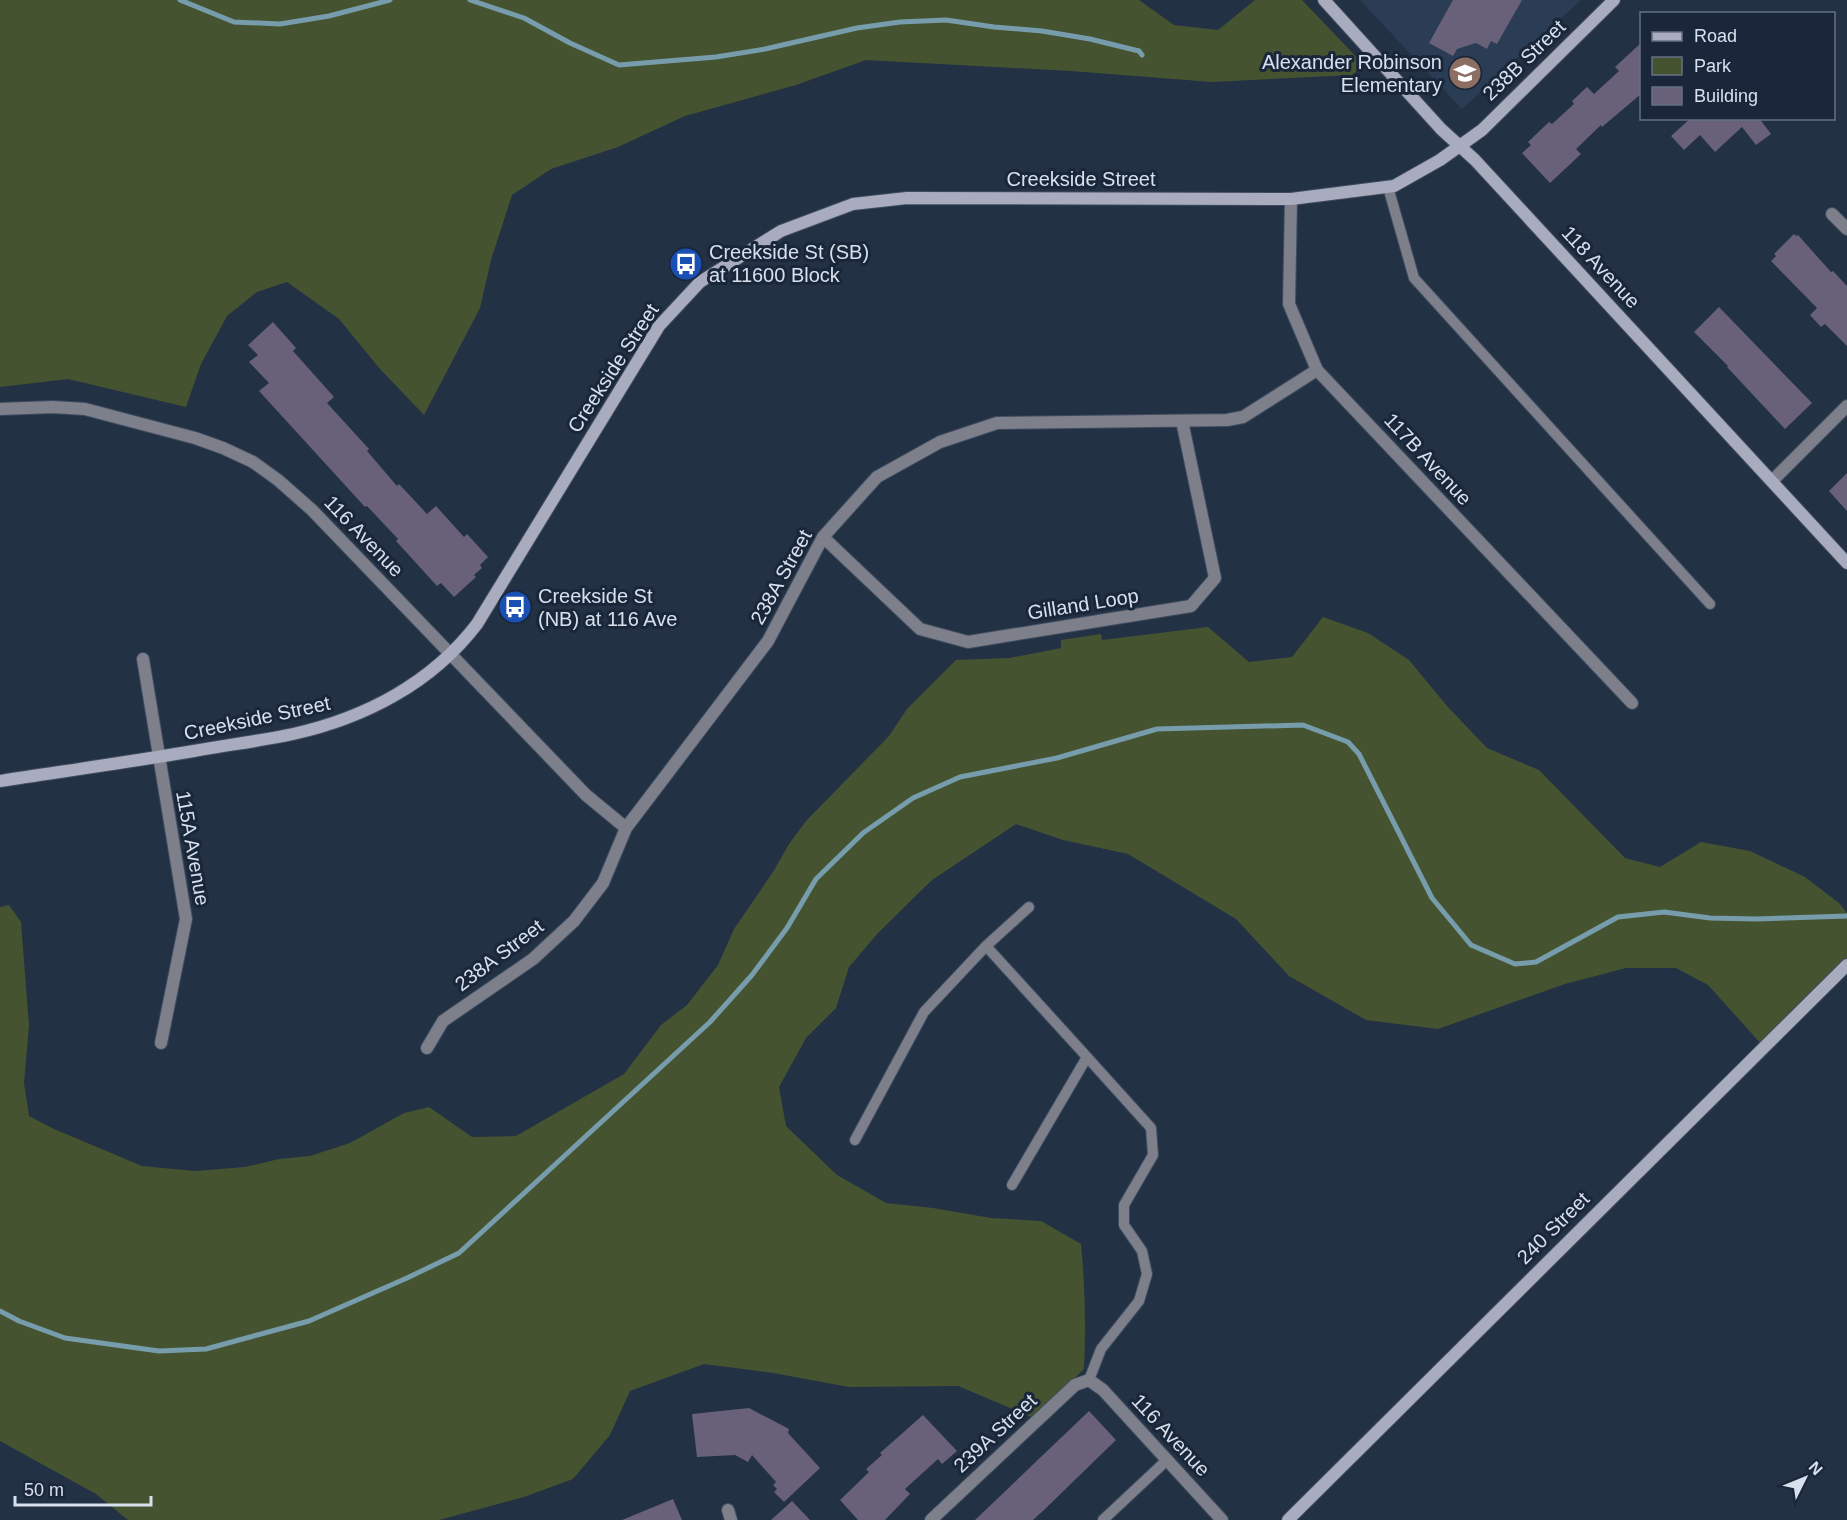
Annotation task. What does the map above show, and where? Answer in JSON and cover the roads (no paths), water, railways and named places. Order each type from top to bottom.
[{"type":"street","name":"118 Avenue","points":[[1324,0],[1441,129],[1475,160],[1847,563]]},
{"type":"street","name":"238B Street","points":[[1460,147],[1482,130],[1614,0]]},
{"type":"street","name":"Creekside Street","points":[[0,781],[293,734],[343,720],[392,697],[425,677],[450,655],[477,624],[659,327],[700,282],[781,231],[853,204],[907,198],[1291,199],[1388,187],[1394,186],[1460,147]]},
{"type":"street","name":"117B Avenue","points":[[1291,199],[1289,304],[1317,370],[1632,703]]},
{"type":"street","points":[[1832,214],[1847,229]]},
{"type":"street","name":"238A Street","points":[[427,1048],[443,1021],[533,959],[574,921],[603,883],[626,828],[768,641],[823,537],[877,477],[940,442],[997,423],[1227,420],[1243,417],[1317,370]]},
{"type":"street","points":[[1772,481],[1847,406]]},
{"type":"street","name":"116 Avenue","points":[[0,409],[70,407],[106,413],[204,442],[254,462],[303,502],[586,795],[626,828]]},
{"type":"street","name":"Gilland Loop","points":[[823,537],[920,629],[968,642],[1191,606],[1215,578],[1182,421]]},
{"type":"street","name":"115A Avenue","points":[[142,659],[186,919],[161,1043]]},
{"type":"street","name":"240 Street","points":[[1288,1520],[1847,965]]},
{"type":"street","name":"116 Avenue","points":[[1089,1380],[1103,1390],[1222,1520]]},
{"type":"street","name":"239A Street","points":[[931,1520],[1075,1385],[1089,1380]]},
{"type":"lane","points":[[1388,187],[1414,278],[1710,604]]},
{"type":"lane","points":[[855,1140],[924,1012],[986,946],[1029,907]]},
{"type":"lane","points":[[986,946],[1151,1128],[1153,1155],[1124,1205],[1124,1225],[1142,1251],[1147,1274],[1139,1301],[1101,1350],[1089,1380]]},
{"type":"lane","points":[[1012,1185],[1087,1057]]},
{"type":"lane","points":[[1103,1520],[1167,1460]]},
{"type":"waterway","points":[[180,0],[234,22],[280,24],[329,16],[390,0]]},
{"type":"waterway","points":[[470,0],[524,18],[570,43],[619,65],[716,57],[765,49],[857,28],[900,22],[946,20],[1090,39],[1139,51],[1142,55]]},
{"type":"waterway","points":[[0,1311],[19,1321],[65,1338],[159,1351],[206,1349],[309,1321],[459,1253],[710,1022],[752,975],[787,928],[816,879],[863,833],[913,798],[960,777],[1057,758],[1157,729],[1303,725],[1348,742],[1359,754],[1432,898],[1471,945],[1515,964],[1536,962],[1618,917],[1664,912],[1710,918],[1847,916]]},
{"type":"place","name":"Alexander Robinson Elementary","points":[[1465,73]]},
{"type":"place","name":"Creekside St (SB) at 11600 Block","points":[[686,264]]},
{"type":"place","name":"Creekside St (NB) at 116 Ave","points":[[515,607]]}]
